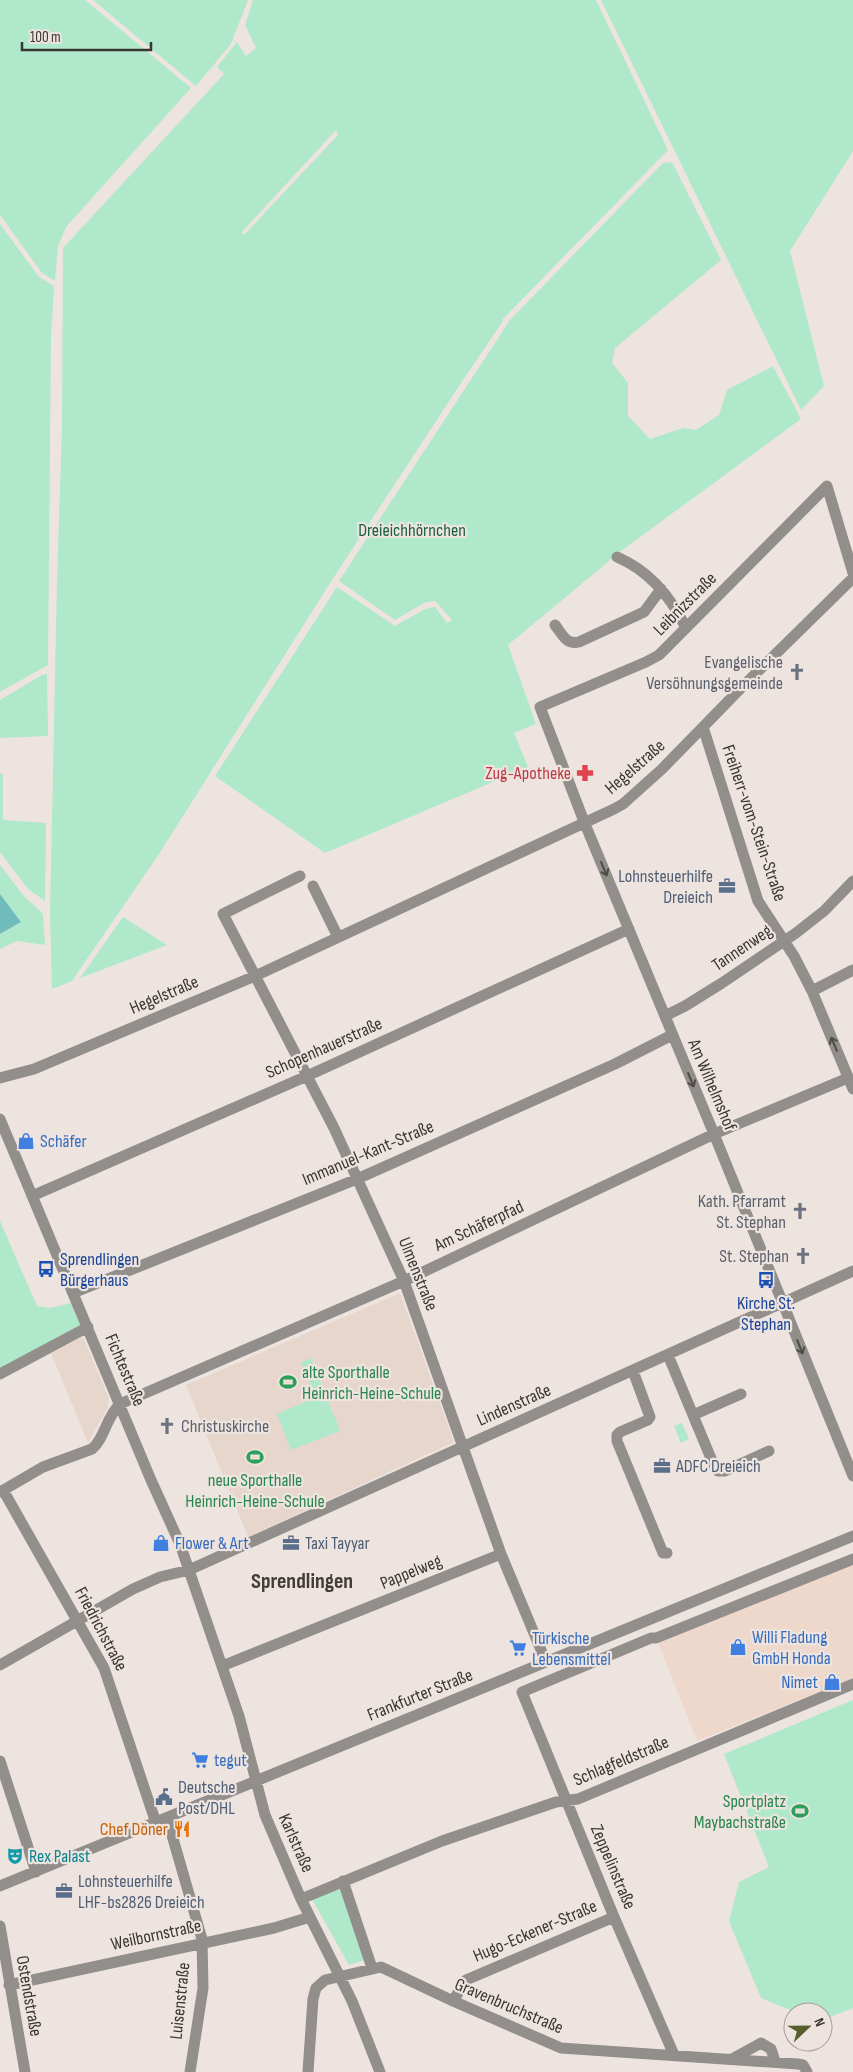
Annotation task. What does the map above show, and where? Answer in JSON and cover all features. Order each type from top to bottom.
[{"type":"street","name":"Leibnizstraße","points":[[540,707],[654,658],[827,486],[853,573]]},
{"type":"street","points":[[617,557],[646,574],[661,589],[675,608],[686,628]]},
{"type":"street","name":"Hegelstraße","points":[[0,1078],[34,1069],[256,976],[584,824],[623,804],[662,769],[853,578]]},
{"type":"street","points":[[555,624],[566,640],[579,642],[644,612],[661,589]]},
{"type":"street","name":"Am Wilhelmshof","points":[[540,707],[584,824],[714,1134],[853,1476]]},
{"type":"street","name":"Freiherr-vom-Stein-Straße","points":[[703,728],[758,901],[784,941],[812,991],[851,1084]]},
{"type":"street","name":"Ulmenstraße","points":[[300,876],[223,914],[307,1076],[357,1178],[404,1281],[501,1554],[546,1662]]},
{"type":"street","name":"Tannenweg","points":[[665,1016],[715,988],[784,941],[824,911],[853,881]]},
{"type":"street","points":[[314,886],[338,937]]},
{"type":"street","name":"Schopenhauerstraße","points":[[32,1196],[307,1076],[629,929]]},
{"type":"street","points":[[812,991],[853,970]]},
{"type":"street","name":"Immanuel-Kant-Straße","points":[[73,1293],[357,1178],[615,1064],[672,1035]]},
{"type":"street","name":"Am Schäferpfad","points":[[120,1404],[404,1281],[714,1134],[851,1084]]},
{"type":"street","name":"Fichtestraße","points":[[0,1119],[151,1480],[169,1518],[189,1570],[239,1716],[256,1780]]},
{"type":"street","name":"Lindenstraße","points":[[0,1665],[149,1581],[189,1570],[853,1271]]},
{"type":"street","points":[[0,1374],[88,1327]]},
{"type":"street","points":[[668,1355],[718,1471],[725,1471],[769,1451]]},
{"type":"street","points":[[633,1371],[650,1417],[648,1420],[620,1432],[617,1435],[616,1441],[663,1553],[667,1553]]},
{"type":"street","points":[[693,1415],[742,1394]]},
{"type":"street","points":[[1,1491],[43,1467],[92,1449],[96,1445],[111,1415],[120,1404]]},
{"type":"street","name":"Friedrichstraße","points":[[1,1491],[78,1621],[108,1676],[156,1823]]},
{"type":"street","points":[[848,1538],[852,1561]]},
{"type":"street","name":"Frankfurter Straße","points":[[0,1886],[848,1538]]},
{"type":"street","name":"Pappelweg","points":[[222,1666],[501,1554]]},
{"type":"street","name":"Zeppelinstraße","points":[[674,2055],[614,1917],[522,1692],[649,1639],[656,1638],[852,1561]]},
{"type":"street","name":"Schlagfeldstraße","points":[[301,1899],[442,1841],[556,1802],[578,1799],[853,1684]]},
{"type":"street","points":[[0,1761],[36,1872]]},
{"type":"street","name":"Karlstraße","points":[[256,1780],[265,1815],[301,1899],[340,1976]]},
{"type":"street","name":"Luisenstraße","points":[[167,1818],[202,1943],[203,1988],[190,2072]]},
{"type":"street","points":[[343,1881],[372,1968]]},
{"type":"street","name":"Weilbornstraße","points":[[10,1985],[285,1926],[310,1917]]},
{"type":"street","name":"Hugo-Eckener-Straße","points":[[453,2001],[466,1980],[614,1917]]},
{"type":"street","name":"Ostendstraße","points":[[0,1926],[25,2072]]},
{"type":"street","name":"Gravenbruchstraße","points":[[308,2072],[314,1993],[320,1984],[340,1976],[372,1968],[385,1968],[453,2001],[560,2048],[775,2061],[798,2064],[803,2066],[807,2072]]},
{"type":"street","points":[[340,1976],[380,2072]]},
{"type":"street","points":[[732,2059],[761,2043],[771,2049],[775,2061]]},
{"type":"shaded area","points":[[400,1293],[454,1442],[248,1537],[186,1385]]},
{"type":"shaded area","points":[[83,1337],[109,1399],[107,1409],[88,1443],[51,1353]]},
{"type":"shaded area","points":[[853,1554],[853,1678],[697,1741],[656,1638]]},
{"type":"green space","points":[[0,0],[85,0],[191,88],[66,227],[58,246],[55,281],[42,273],[0,215]]},
{"type":"green space","points":[[93,0],[248,0],[231,44],[196,86]]},
{"type":"green space","points":[[253,0],[596,0],[668,150],[502,320],[332,580],[159,854],[72,981],[52,989],[50,913],[62,425],[63,248],[224,74],[217,67],[237,42],[246,56],[256,48],[245,25]],"holes":[[[336,130],[338,135],[244,235],[242,232]]]},
{"type":"green space","points":[[601,0],[853,0],[853,151],[790,251],[824,386],[801,410]]},
{"type":"green space","name":"Dreieichhörnchen","points":[[672,162],[721,260],[615,348],[612,363],[628,383],[628,416],[650,439],[683,428],[696,430],[719,415],[727,390],[773,366],[801,419],[621,551],[508,645],[536,724],[514,733],[528,767],[325,853],[215,776],[337,587],[395,626],[425,609],[435,607],[447,623],[452,620],[435,601],[424,603],[395,620],[339,581],[510,320],[663,163]]},
{"type":"green space","points":[[0,224],[39,277],[54,286],[51,337],[48,665],[0,692]]},
{"type":"green space","points":[[47,674],[48,736],[0,738],[0,700],[42,675]]},
{"type":"green space","points":[[0,773],[3,775],[3,820],[46,823],[45,901],[28,889],[0,852]]},
{"type":"green space","points":[[0,865],[23,895],[43,914],[45,945],[17,941],[0,949],[0,934],[21,922],[0,894]]},
{"type":"green space","points":[[123,917],[167,945],[80,978]]},
{"type":"green space","points":[[0,1221],[37,1306],[50,1308],[71,1303],[80,1325],[0,1369]]},
{"type":"green space","points":[[311,1358],[340,1431],[291,1450],[277,1414],[316,1397],[301,1362]]},
{"type":"green space","points":[[682,1423],[689,1439],[681,1443],[674,1426]]},
{"type":"green space","name":"Sportplatz Maybachstraße","points":[[853,1700],[853,2008],[833,2016],[833,2002],[783,2002],[783,2007],[761,1998],[729,1921],[739,1882],[769,1867],[724,1754]]},
{"type":"green space","points":[[341,1888],[365,1960],[349,1965],[312,1899]]},
{"type":"water","points":[[0,894],[21,922],[0,934]]},
{"type":"place","name":"Evangelische Versöhnungsgemeinde","points":[[797,672]]},
{"type":"place","name":"Zug-Apotheke","points":[[585,773]]},
{"type":"place","name":"Lohnsteuerhilfe Dreieich","points":[[727,886]]},
{"type":"place","name":"Schäfer","points":[[26,1141]]},
{"type":"place","name":"Kath. Pfarramt St. Stephan","points":[[800,1211]]},
{"type":"place","name":"St. Stephan","points":[[803,1256]]},
{"type":"place","name":"Sprendlingen Bürgerhaus","points":[[46,1269]]},
{"type":"place","name":"Kirche St. Stephan","points":[[766,1280]]},
{"type":"place","name":"alte Sporthalle Heinrich-Heine-Schule","points":[[288,1382]]},
{"type":"place","name":"Christuskirche","points":[[167,1426]]},
{"type":"place","name":"neue Sporthalle Heinrich-Heine-Schule","points":[[255,1457]]},
{"type":"place","name":"ADFC Dreieich","points":[[662,1466]]},
{"type":"place","name":"Flower & Art","points":[[161,1543]]},
{"type":"place","name":"Taxi Tayyar","points":[[291,1543]]},
{"type":"place","name":"Willi Fladung GmbH Honda","points":[[738,1647]]},
{"type":"place","name":"Türkische Lebensmittel","points":[[518,1648]]},
{"type":"place","name":"Nimet","points":[[832,1682]]},
{"type":"place","name":"tegut","points":[[200,1760]]},
{"type":"place","name":"Deutsche Post/DHL","points":[[164,1797]]},
{"type":"place","name":"Sportplatz Maybachstraße","points":[[800,1811]]},
{"type":"place","name":"Chef Döner","points":[[182,1829]]},
{"type":"place","name":"Rex Palast","points":[[15,1856]]},
{"type":"place","name":"Lohnsteuerhilfe LHF-bs2826 Dreieich","points":[[64,1891]]},
{"type":"district","name":"Sprendlingen","points":[[302,1581]]}]
